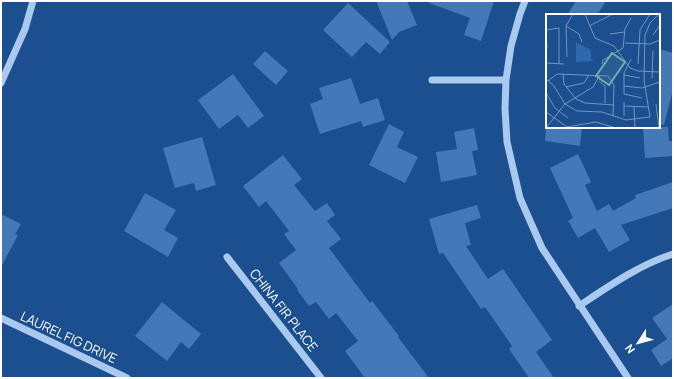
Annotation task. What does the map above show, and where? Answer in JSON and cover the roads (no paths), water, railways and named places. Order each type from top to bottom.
[{"type":"street","points":[[1,83],[25,29],[33,1]]},
{"type":"street","points":[[526,1],[520,14],[511,46],[506,80],[505,109],[507,142],[520,198],[542,248],[628,378]]},
{"type":"street","points":[[432,80],[506,80]]},
{"type":"street","points":[[579,306],[632,272],[673,254]]},
{"type":"street","name":"CHINA FIR PLACE","points":[[227,257],[321,378]]},
{"type":"street","name":"LAUREL FIG DRIVE","points":[[1,318],[127,378]]}]
